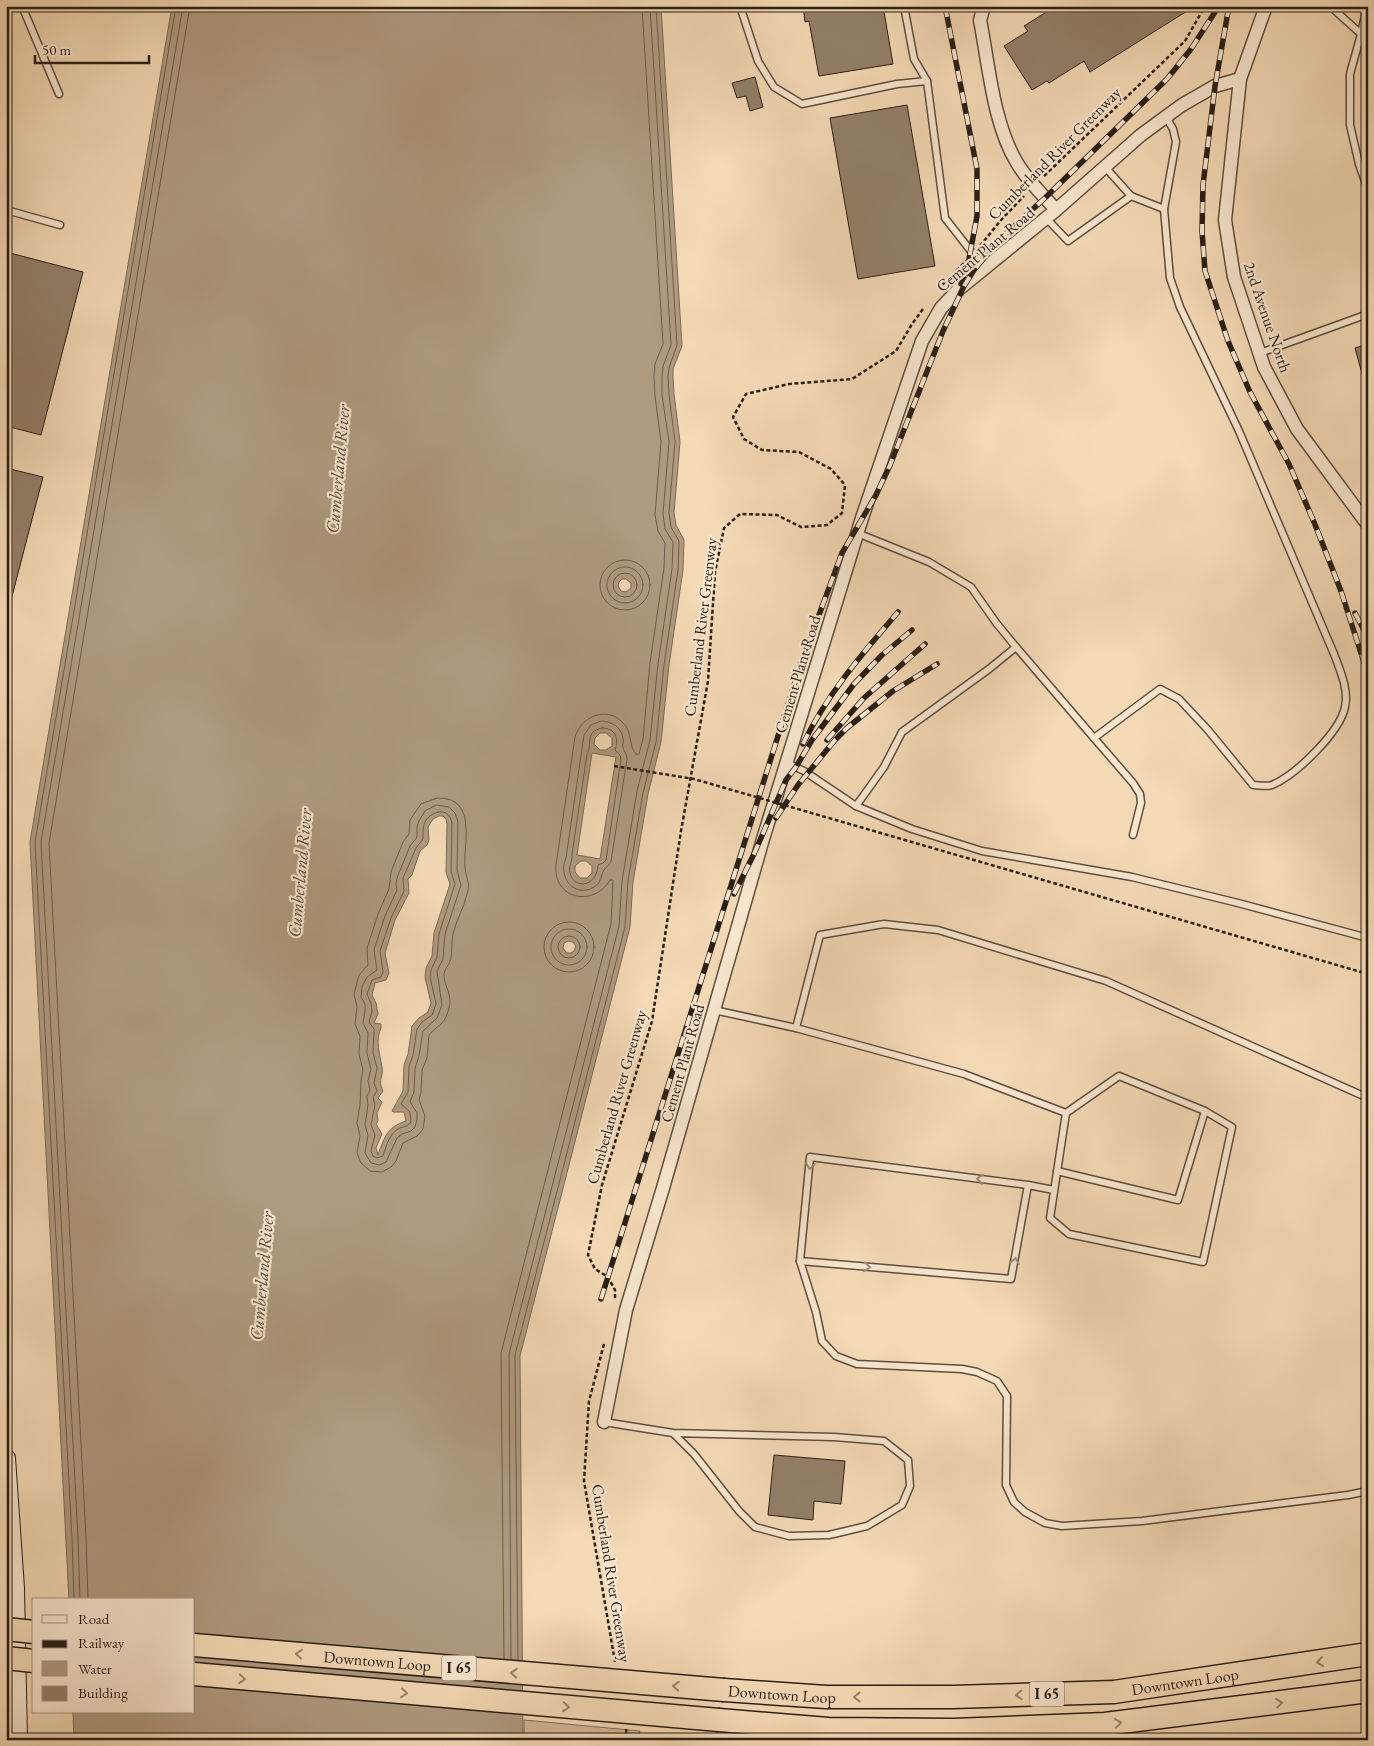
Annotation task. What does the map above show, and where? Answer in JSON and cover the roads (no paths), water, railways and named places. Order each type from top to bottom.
[{"type":"highway","points":[[6,1629],[32,1632]]},
{"type":"highway","name":"Downtown Loop","points":[[195,1645],[826,1697],[953,1697],[1114,1692],[1368,1654]]},
{"type":"highway","points":[[6,1658],[32,1661]]},
{"type":"highway","name":"Downtown Loop","points":[[195,1674],[828,1729],[954,1730],[1105,1724],[1368,1691]]},
{"type":"street","points":[[984,6],[980,20],[1000,127],[1017,163],[1034,186],[1056,210]]},
{"type":"street","name":"2nd Avenue North","points":[[1266,6],[1240,79],[1225,220],[1234,277],[1264,367],[1297,429],[1368,525]]},
{"type":"street","name":"Cement Plant Road","points":[[604,1422],[626,1310],[786,763],[857,533],[922,341],[941,308],[959,289],[1056,210],[1141,135],[1182,105],[1215,86],[1240,79]]},
{"type":"street","points":[[6,1458],[15,1588],[18,1740]]},
{"type":"lane","points":[[22,6],[59,94]]},
{"type":"lane","points":[[740,6],[758,61],[774,87],[802,104],[897,84],[928,81]]},
{"type":"lane","points":[[904,6],[914,58],[928,81],[945,218],[974,254],[988,266]]},
{"type":"lane","points":[[1330,6],[1364,35]]},
{"type":"lane","points":[[1367,6],[1364,35],[1350,74],[1350,125],[1359,164],[1368,190]]},
{"type":"lane","points":[[1094,738],[1160,689],[1179,699],[1208,730],[1253,785],[1270,786],[1294,772],[1328,737],[1342,717],[1346,705],[1344,686],[1334,654],[1239,431],[1180,307],[1170,278],[1164,209],[1176,142],[1173,130],[1166,117]]},
{"type":"lane","points":[[1105,167],[1131,196],[1164,209]]},
{"type":"lane","points":[[1046,218],[1068,241],[1131,196]]},
{"type":"lane","points":[[6,210],[60,225]]},
{"type":"lane","points":[[1260,353],[1368,314]]},
{"type":"lane","points":[[857,533],[929,562],[971,587],[1016,647],[1133,783],[1140,794],[1141,803],[1133,836]]},
{"type":"lane","points":[[856,806],[884,767],[902,732],[1016,647]]},
{"type":"lane","points":[[786,763],[804,771],[856,806],[912,829],[982,851],[1132,877],[1368,938]]},
{"type":"lane","points":[[796,1028],[820,935],[884,924],[938,930],[1106,981],[1368,1098]]},
{"type":"lane","points":[[714,1010],[796,1028],[964,1074],[1066,1113]]},
{"type":"lane","points":[[1119,1076],[1205,1112],[1232,1126],[1203,1262],[1069,1234],[1050,1218],[1066,1113],[1119,1076]]},
{"type":"lane","points":[[1057,1171],[1178,1200],[1205,1112]]},
{"type":"lane","points":[[1054,1190],[810,1157],[800,1261],[816,1312],[822,1341],[836,1356],[857,1364],[962,1369],[977,1372],[997,1381],[1007,1396],[1006,1485],[1014,1502],[1025,1512],[1045,1523],[1062,1526],[1142,1521],[1368,1491]]},
{"type":"lane","points":[[800,1261],[1012,1279],[1028,1185]]},
{"type":"lane","points":[[604,1422],[673,1433],[834,1437],[884,1441],[908,1460],[910,1486],[902,1505],[867,1526],[829,1535],[789,1536],[755,1527],[739,1511],[694,1454],[673,1433]]},
{"type":"water","name":"Cumberland River","points":[[172,6],[661,6],[682,346],[673,369],[673,377],[680,442],[674,513],[676,525],[684,540],[683,570],[669,665],[661,742],[648,794],[633,882],[630,927],[520,1356],[523,1740],[74,1740],[73,1714],[195,1714],[195,1598],[69,1598],[30,842]],"holes":[[[622,579],[626,579],[631,583],[631,588],[626,592],[621,591],[618,586]],[[600,733],[606,733],[612,738],[612,746],[606,750],[600,750],[594,744],[595,738]],[[592,753],[616,757],[600,859],[577,855]],[[439,816],[443,816],[446,819],[446,872],[450,884],[434,933],[432,956],[426,968],[425,977],[431,1003],[428,1012],[412,1026],[408,1054],[404,1065],[403,1091],[392,1111],[404,1112],[406,1121],[394,1126],[390,1130],[384,1138],[378,1155],[376,1148],[382,1134],[376,1124],[378,1121],[377,1113],[382,1102],[378,1098],[383,1091],[378,1043],[381,1024],[374,1023],[378,1014],[372,995],[375,983],[386,980],[389,973],[385,953],[395,920],[409,893],[408,879],[412,875],[420,851],[427,845],[429,840],[428,827],[433,819]],[[581,861],[586,861],[592,866],[592,873],[587,878],[580,878],[575,872],[575,866]],[[568,941],[573,942],[576,946],[574,951],[567,953],[563,948],[564,943]]]},
{"type":"railway","points":[[945,6],[977,169],[977,216],[969,259],[961,284]]},
{"type":"railway","points":[[601,1299],[800,666],[842,553],[876,495],[890,465],[943,331],[964,286],[974,270],[1000,239],[1045,198],[1167,79],[1191,49],[1219,6]]},
{"type":"railway","points":[[1229,6],[1215,86],[1203,185],[1202,231],[1205,271],[1228,341],[1250,392],[1289,464],[1314,522],[1341,591],[1368,675]]},
{"type":"railway","points":[[803,744],[834,691],[898,612]]},
{"type":"railway","points":[[1355,613],[1368,638]]},
{"type":"railway","points":[[734,894],[754,854],[786,780],[812,740],[854,684],[882,655],[912,630]]},
{"type":"railway","points":[[827,740],[864,698],[925,644]]},
{"type":"railway","points":[[776,818],[798,785],[847,728],[893,691],[937,664]]}]
